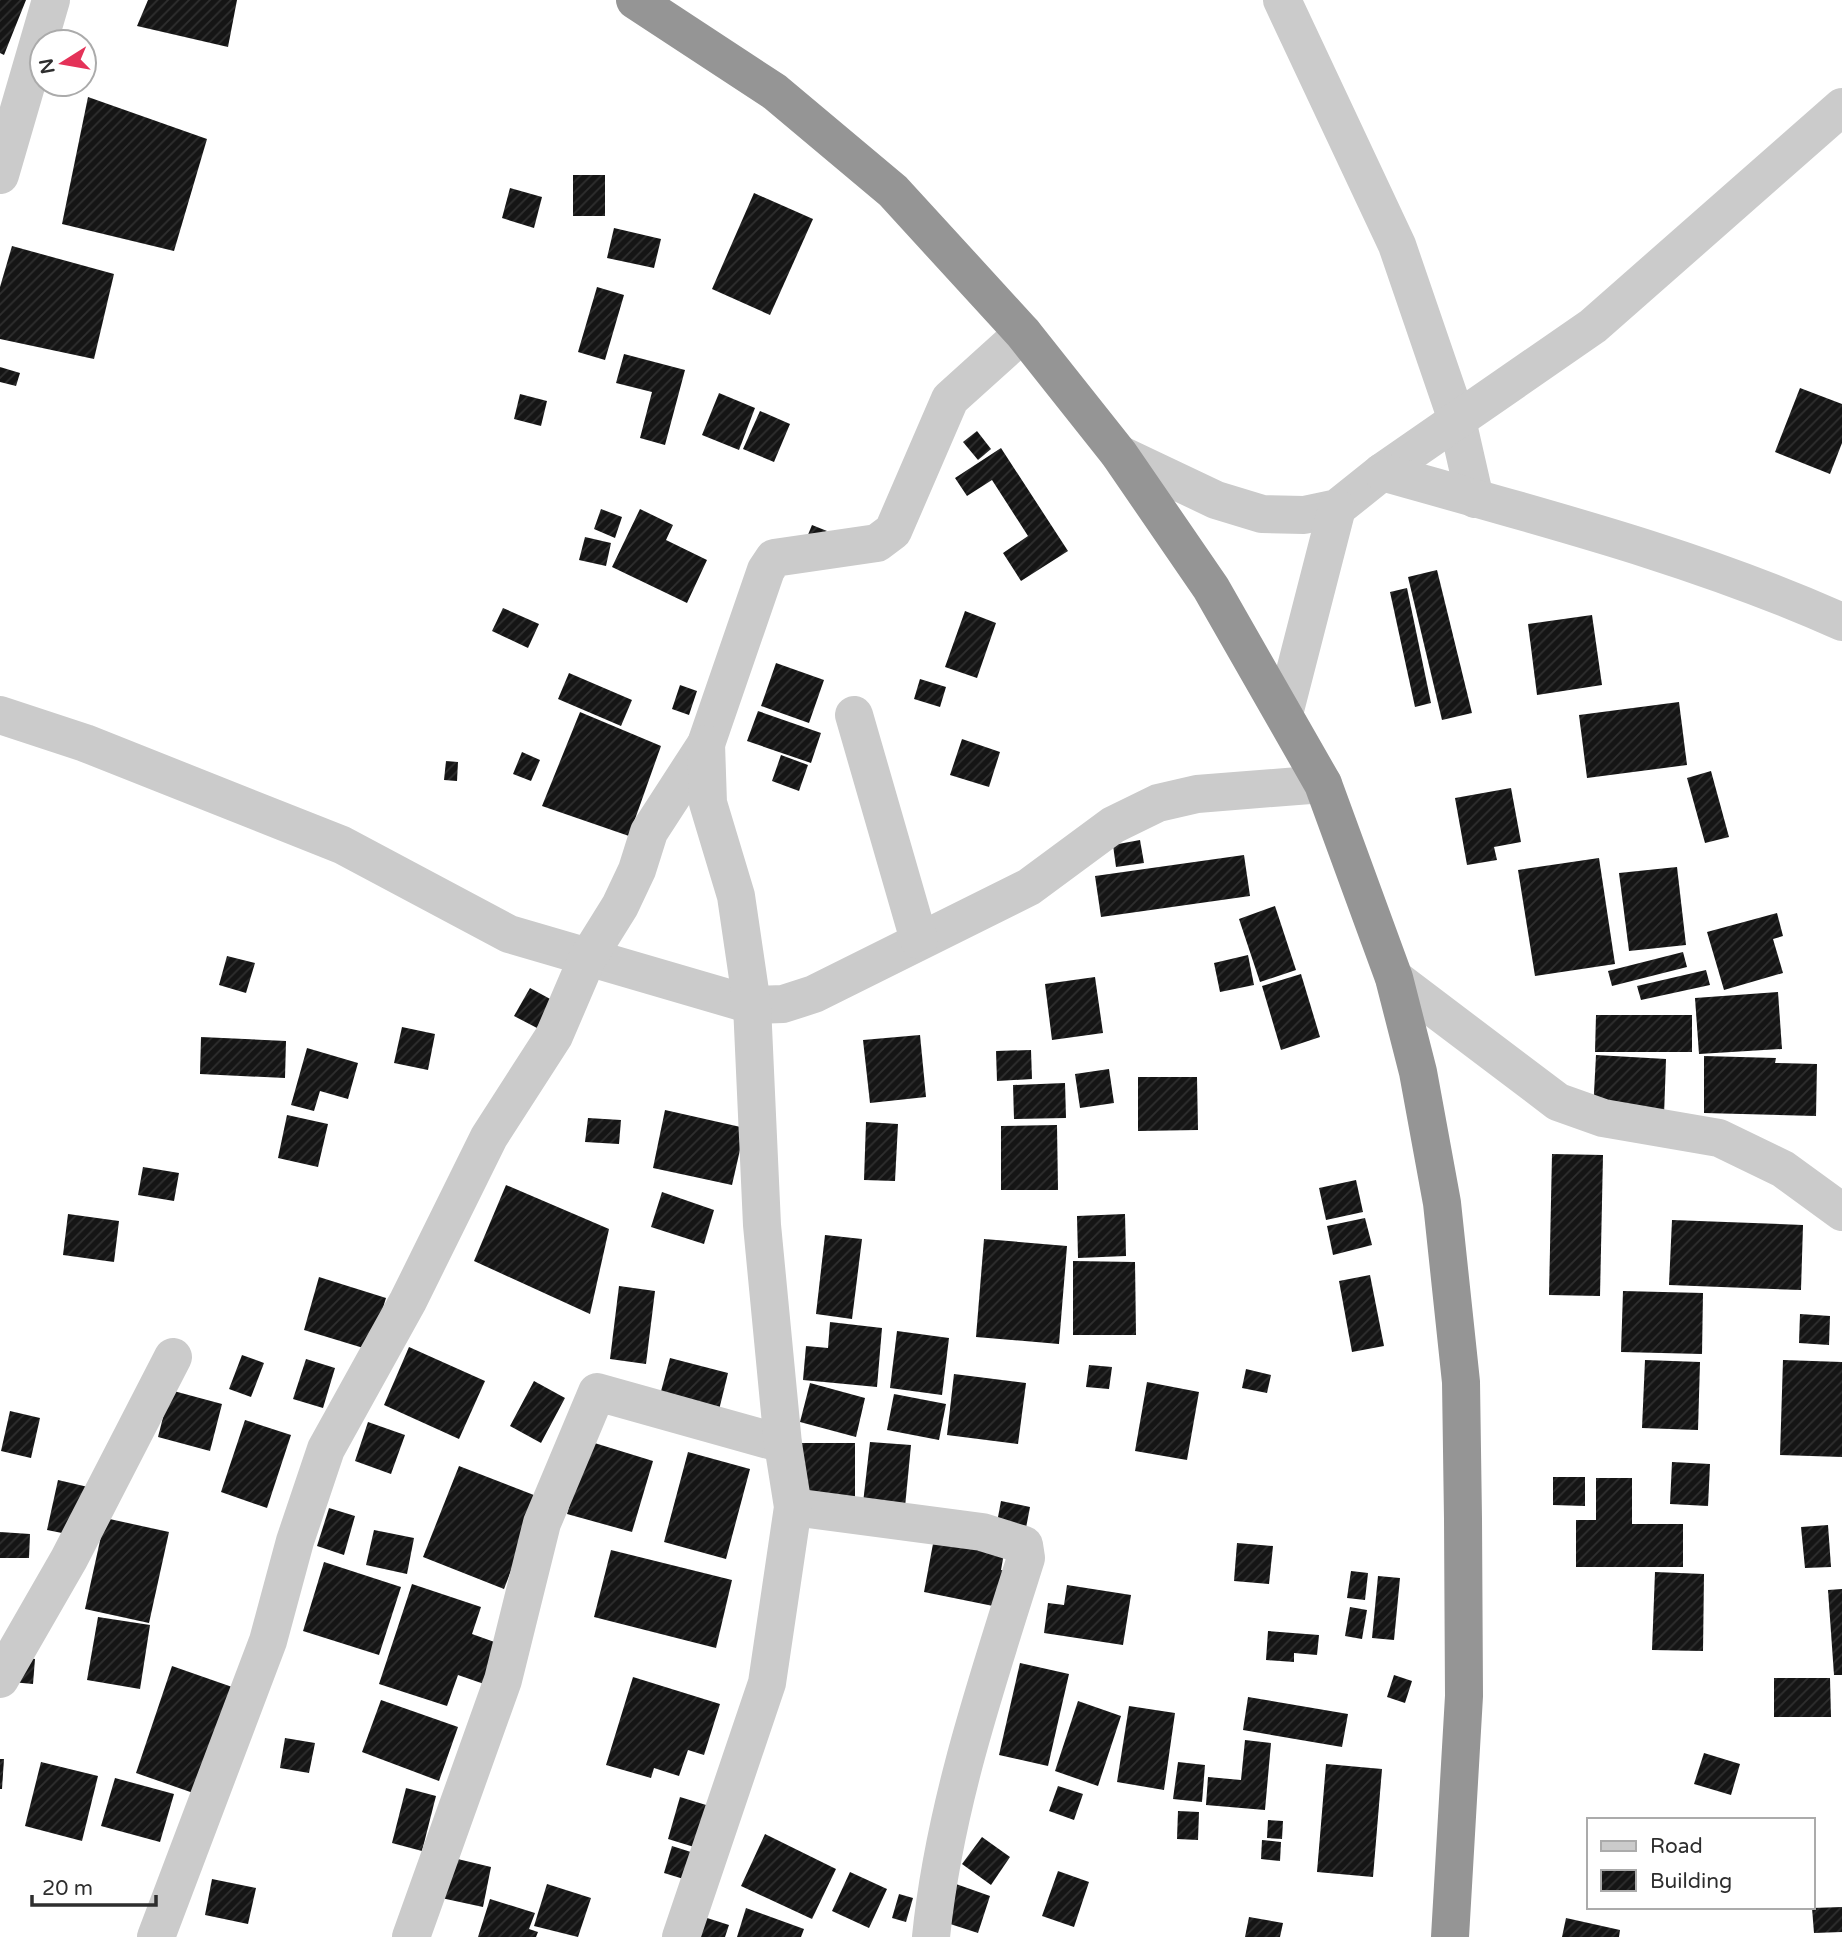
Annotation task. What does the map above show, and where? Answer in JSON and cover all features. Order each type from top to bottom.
[{"type":"highway","points":[[635,0],[775,92],[893,191],[1023,333],[1119,454],[1211,588],[1323,784],[1394,978],[1418,1072],[1442,1203],[1461,1382],[1464,1696],[1450,1937]]},
{"type":"street","points":[[0,175],[51,0]]},
{"type":"street","points":[[1282,0],[1397,246],[1457,420],[1475,499]]},
{"type":"street","points":[[1119,454],[1216,500],[1262,514],[1304,515],[1337,508],[1382,472],[1593,326],[1842,107]]},
{"type":"street","points":[[156,1937],[268,1642],[295,1541],[326,1449],[408,1300],[489,1137],[554,1036],[587,959],[620,906],[637,870],[649,832],[706,744],[766,570],[774,558],[877,542],[893,531],[950,399],[1023,333]]},
{"type":"street","points":[[1382,472],[1667,556],[1788,598],[1842,622]]},
{"type":"street","points":[[1284,715],[1337,508]]},
{"type":"street","points":[[0,715],[85,743],[330,841],[509,934],[752,1006],[783,1004],[814,994],[1029,887],[1113,825],[1158,803],[1198,794],[1323,784]]},
{"type":"street","points":[[854,715],[919,940]]},
{"type":"street","points":[[681,1937],[767,1683],[793,1507],[783,1444],[762,1225],[752,1006],[736,896],[709,803],[706,744]]},
{"type":"street","points":[[1394,978],[1558,1102],[1603,1118],[1720,1138],[1783,1169],[1842,1212]]},
{"type":"street","points":[[0,1679],[69,1559],[173,1357]]},
{"type":"street","points":[[411,1937],[503,1679],[542,1523],[597,1392],[783,1444]]},
{"type":"street","points":[[793,1507],[982,1532],[1024,1545],[1026,1558],[980,1705],[936,1883],[931,1937]]},
{"type":"building","points":[[0,0],[26,0],[4,55],[0,53]]},
{"type":"building","points":[[148,0],[237,0],[228,47],[137,26]]},
{"type":"building","points":[[88,98],[207,139],[174,251],[62,224]]},
{"type":"building","points":[[573,175],[605,175],[605,216],[573,216]]},
{"type":"building","points":[[510,188],[542,197],[534,228],[502,218]]},
{"type":"building","points":[[754,193],[813,219],[770,315],[712,289]]},
{"type":"building","points":[[614,228],[661,239],[654,268],[607,258]]},
{"type":"building","points":[[12,246],[114,274],[94,359],[0,339],[0,287]]},
{"type":"building","points":[[597,287],[624,295],[605,360],[578,352]]},
{"type":"building","points":[[624,354],[685,370],[665,445],[640,438],[652,392],[616,383]]},
{"type":"building","points":[[0,367],[20,373],[16,386],[0,382]]},
{"type":"building","points":[[1800,388],[1842,404],[1842,443],[1830,474],[1775,452]]},
{"type":"building","points":[[719,393],[755,408],[739,450],[702,435]]},
{"type":"building","points":[[520,394],[547,401],[541,426],[514,419]]},
{"type":"building","points":[[760,411],[790,424],[774,462],[743,449]]},
{"type":"building","points":[[977,431],[991,449],[978,460],[963,442]]},
{"type":"building","points":[[1001,448],[1068,551],[1021,581],[1003,553],[1028,536],[992,480],[967,496],[955,478]]},
{"type":"building","points":[[601,509],[622,517],[615,538],[594,529]]},
{"type":"building","points":[[640,509],[673,525],[666,540],[707,560],[687,603],[612,567]]},
{"type":"building","points":[[812,525],[827,531],[805,542]]},
{"type":"building","points":[[585,537],[611,543],[606,566],[579,560]]},
{"type":"building","points":[[1437,570],[1472,713],[1442,720],[1408,577]]},
{"type":"building","points":[[1407,588],[1431,703],[1415,707],[1390,592]]},
{"type":"building","points":[[503,608],[539,624],[528,648],[492,631]]},
{"type":"building","points":[[965,611],[996,623],[977,678],[945,667]]},
{"type":"building","points":[[1592,615],[1602,685],[1537,695],[1528,624]]},
{"type":"building","points":[[776,663],[824,680],[809,723],[761,706]]},
{"type":"building","points":[[569,673],[632,700],[621,726],[558,699]]},
{"type":"building","points":[[920,679],[946,687],[940,707],[914,699]]},
{"type":"building","points":[[680,685],[697,691],[689,715],[672,709]]},
{"type":"building","points":[[1679,702],[1687,765],[1587,778],[1579,715]]},
{"type":"building","points":[[758,711],[821,733],[811,763],[747,741]]},
{"type":"building","points":[[580,712],[661,746],[629,836],[542,806]]},
{"type":"building","points":[[962,739],[1000,752],[989,787],[950,775]]},
{"type":"building","points":[[522,752],[540,760],[531,781],[513,774]]},
{"type":"building","points":[[781,755],[808,765],[799,791],[772,781]]},
{"type":"building","points":[[446,761],[458,762],[457,781],[444,780]]},
{"type":"building","points":[[1711,771],[1729,837],[1705,843],[1687,778]]},
{"type":"building","points":[[1511,788],[1521,842],[1494,847],[1497,860],[1467,865],[1455,798]]},
{"type":"building","points":[[1140,840],[1144,863],[1116,867],[1113,845]]},
{"type":"building","points":[[1244,855],[1250,896],[1101,917],[1095,876]]},
{"type":"building","points":[[1599,858],[1615,964],[1535,976],[1518,870]]},
{"type":"building","points":[[1677,867],[1686,945],[1629,951],[1619,873]]},
{"type":"building","points":[[1275,906],[1296,970],[1260,982],[1239,919]]},
{"type":"building","points":[[1777,913],[1783,936],[1773,939],[1783,973],[1724,990],[1707,932]]},
{"type":"building","points":[[1683,952],[1687,967],[1612,986],[1608,971]]},
{"type":"building","points":[[1248,955],[1254,985],[1220,992],[1214,963]]},
{"type":"building","points":[[227,956],[255,963],[246,993],[219,985]]},
{"type":"building","points":[[1706,970],[1710,985],[1641,1000],[1637,986]]},
{"type":"building","points":[[1301,974],[1320,1037],[1281,1050],[1262,986]]},
{"type":"building","points":[[1095,977],[1103,1033],[1052,1040],[1045,984]]},
{"type":"building","points":[[530,988],[552,1000],[537,1028],[514,1016]]},
{"type":"building","points":[[1778,992],[1782,1049],[1699,1054],[1695,998]]},
{"type":"building","points":[[1596,1015],[1692,1015],[1692,1052],[1595,1052]]},
{"type":"building","points":[[402,1027],[435,1034],[428,1070],[394,1063]]},
{"type":"building","points":[[920,1035],[926,1097],[870,1103],[863,1040]]},
{"type":"building","points":[[201,1037],[286,1041],[285,1078],[200,1074]]},
{"type":"building","points":[[307,1048],[358,1063],[348,1099],[320,1091],[314,1111],[291,1105]]},
{"type":"building","points":[[1031,1050],[1032,1079],[997,1081],[996,1051]]},
{"type":"building","points":[[1596,1055],[1666,1059],[1664,1116],[1593,1112]]},
{"type":"building","points":[[1704,1056],[1776,1058],[1775,1063],[1817,1064],[1816,1116],[1704,1113]]},
{"type":"building","points":[[1109,1069],[1114,1103],[1080,1108],[1075,1074]]},
{"type":"building","points":[[1138,1077],[1197,1077],[1198,1130],[1138,1131]]},
{"type":"building","points":[[1065,1083],[1066,1118],[1014,1119],[1013,1085]]},
{"type":"building","points":[[665,1110],[745,1128],[732,1185],[653,1168]]},
{"type":"building","points":[[287,1115],[328,1124],[318,1167],[278,1158]]},
{"type":"building","points":[[588,1118],[621,1120],[619,1144],[585,1142]]},
{"type":"building","points":[[866,1122],[898,1124],[895,1181],[864,1180]]},
{"type":"building","points":[[1057,1125],[1058,1190],[1001,1190],[1001,1126]]},
{"type":"building","points":[[1552,1154],[1603,1155],[1600,1296],[1549,1295]]},
{"type":"building","points":[[143,1167],[179,1173],[174,1201],[138,1195]]},
{"type":"building","points":[[1356,1180],[1363,1212],[1326,1220],[1319,1188]]},
{"type":"building","points":[[506,1185],[609,1229],[590,1314],[474,1261]]},
{"type":"building","points":[[662,1192],[714,1210],[704,1244],[651,1227]]},
{"type":"building","points":[[68,1214],[119,1221],[114,1262],[63,1255]]},
{"type":"building","points":[[1125,1214],[1126,1256],[1078,1258],[1077,1216]]},
{"type":"building","points":[[1365,1218],[1372,1245],[1333,1255],[1327,1226]]},
{"type":"building","points":[[1672,1220],[1803,1225],[1801,1290],[1669,1285]]},
{"type":"building","points":[[825,1235],[862,1239],[852,1319],[816,1314]]},
{"type":"building","points":[[984,1239],[1067,1246],[1059,1344],[976,1337]]},
{"type":"building","points":[[1073,1261],[1135,1262],[1136,1335],[1073,1335]]},
{"type":"building","points":[[1370,1275],[1384,1346],[1352,1352],[1339,1281]]},
{"type":"building","points":[[319,1277],[386,1298],[370,1350],[304,1330]]},
{"type":"building","points":[[619,1286],[655,1291],[646,1364],[610,1359]]},
{"type":"building","points":[[1623,1291],[1703,1293],[1702,1354],[1621,1352]]},
{"type":"building","points":[[1800,1314],[1830,1316],[1829,1345],[1799,1343]]},
{"type":"building","points":[[830,1322],[882,1328],[877,1387],[803,1380],[806,1346],[828,1348]]},
{"type":"building","points":[[897,1331],[949,1338],[942,1395],[890,1388]]},
{"type":"building","points":[[409,1347],[485,1381],[459,1439],[384,1405]]},
{"type":"building","points":[[242,1355],[264,1363],[251,1397],[229,1389]]},
{"type":"building","points":[[670,1358],[728,1373],[719,1410],[660,1395]]},
{"type":"building","points":[[306,1359],[335,1368],[323,1408],[293,1399]]},
{"type":"building","points":[[1645,1360],[1700,1362],[1698,1430],[1642,1428]]},
{"type":"building","points":[[1783,1360],[1842,1362],[1842,1457],[1780,1455]]},
{"type":"building","points":[[1089,1365],[1112,1367],[1109,1389],[1086,1387]]},
{"type":"building","points":[[1246,1369],[1271,1375],[1267,1393],[1242,1388]]},
{"type":"building","points":[[954,1374],[1026,1383],[1018,1444],[947,1435]]},
{"type":"building","points":[[534,1381],[565,1398],[541,1443],[510,1426]]},
{"type":"building","points":[[1147,1382],[1199,1392],[1187,1460],[1135,1451]]},
{"type":"building","points":[[810,1383],[865,1398],[856,1437],[800,1422]]},
{"type":"building","points":[[170,1390],[222,1404],[210,1451],[158,1437]]},
{"type":"building","points":[[894,1394],[946,1404],[939,1440],[887,1430]]},
{"type":"building","points":[[10,1411],[40,1418],[31,1458],[1,1451]]},
{"type":"building","points":[[245,1420],[291,1435],[267,1508],[221,1492]]},
{"type":"building","points":[[368,1422],[405,1435],[391,1474],[355,1461]]},
{"type":"building","points":[[588,1441],[653,1461],[632,1532],[567,1514]]},
{"type":"building","points":[[870,1442],[911,1445],[905,1507],[863,1503]]},
{"type":"building","points":[[800,1443],[855,1443],[855,1498],[801,1498]]},
{"type":"building","points":[[688,1452],[750,1469],[726,1559],[664,1542]]},
{"type":"building","points":[[1672,1462],[1710,1464],[1708,1506],[1670,1504]]},
{"type":"building","points":[[459,1466],[539,1497],[504,1589],[423,1557]]},
{"type":"building","points":[[1553,1477],[1585,1477],[1585,1506],[1553,1505]]},
{"type":"building","points":[[1596,1478],[1632,1478],[1632,1524],[1683,1524],[1683,1567],[1576,1567],[1576,1520],[1596,1520]]},
{"type":"building","points":[[58,1480],[88,1487],[77,1536],[47,1530]]},
{"type":"building","points":[[1001,1501],[1030,1507],[1025,1533],[996,1528]]},
{"type":"building","points":[[329,1508],[355,1516],[344,1555],[317,1546]]},
{"type":"building","points":[[105,1518],[169,1532],[149,1623],[85,1609]]},
{"type":"building","points":[[1828,1525],[1831,1567],[1805,1568],[1801,1527]]},
{"type":"building","points":[[374,1530],[414,1538],[407,1574],[366,1565]]},
{"type":"building","points":[[0,1532],[30,1534],[29,1558],[0,1558]]},
{"type":"building","points":[[935,1533],[1005,1548],[1001,1570],[1010,1571],[1003,1608],[924,1592]]},
{"type":"building","points":[[1237,1543],[1273,1546],[1269,1584],[1234,1581]]},
{"type":"building","points":[[611,1550],[732,1580],[716,1648],[594,1617]]},
{"type":"building","points":[[324,1562],[401,1587],[379,1655],[303,1631]]},
{"type":"building","points":[[1351,1571],[1368,1573],[1365,1600],[1347,1598]]},
{"type":"building","points":[[1655,1572],[1704,1574],[1703,1651],[1652,1650]]},
{"type":"building","points":[[1378,1576],[1400,1578],[1394,1640],[1372,1638]]},
{"type":"building","points":[[412,1584],[481,1607],[472,1634],[500,1644],[487,1685],[458,1675],[447,1706],[379,1684]]},
{"type":"building","points":[[1067,1585],[1131,1595],[1123,1645],[1044,1633],[1048,1603],[1064,1605]]},
{"type":"building","points":[[1842,1589],[1842,1675],[1834,1675],[1828,1590]]},
{"type":"building","points":[[1350,1607],[1367,1610],[1362,1639],[1345,1636]]},
{"type":"building","points":[[98,1617],[150,1625],[140,1689],[87,1680]]},
{"type":"building","points":[[1268,1631],[1319,1635],[1317,1655],[1294,1653],[1294,1662],[1266,1660]]},
{"type":"building","points":[[4,1655],[35,1659],[33,1684],[1,1681]]},
{"type":"building","points":[[1020,1663],[1069,1674],[1048,1766],[999,1755]]},
{"type":"building","points":[[172,1666],[235,1688],[199,1795],[136,1773]]},
{"type":"building","points":[[1394,1675],[1412,1681],[1405,1703],[1387,1697]]},
{"type":"building","points":[[633,1677],[720,1704],[704,1755],[688,1750],[679,1776],[654,1768],[651,1778],[606,1765]]},
{"type":"building","points":[[1774,1678],[1830,1678],[1831,1717],[1774,1717]]},
{"type":"building","points":[[1248,1697],[1348,1714],[1342,1747],[1243,1730]]},
{"type":"building","points":[[381,1700],[458,1727],[439,1781],[362,1752]]},
{"type":"building","points":[[1078,1701],[1121,1716],[1098,1786],[1055,1771]]},
{"type":"building","points":[[1129,1706],[1175,1713],[1164,1790],[1117,1782]]},
{"type":"building","points":[[285,1738],[315,1743],[309,1773],[280,1768]]},
{"type":"building","points":[[1245,1740],[1271,1743],[1265,1810],[1206,1805],[1208,1777],[1241,1780]]},
{"type":"building","points":[[1704,1753],[1740,1764],[1731,1795],[1694,1784]]},
{"type":"building","points":[[0,1759],[4,1759],[2,1789],[0,1789]]},
{"type":"building","points":[[41,1762],[98,1776],[82,1841],[25,1826]]},
{"type":"building","points":[[1178,1762],[1205,1765],[1202,1802],[1173,1799]]},
{"type":"building","points":[[1326,1764],[1382,1769],[1373,1877],[1317,1872]]},
{"type":"building","points":[[115,1778],[174,1794],[160,1842],[101,1826]]},
{"type":"building","points":[[1058,1786],[1083,1794],[1074,1820],[1049,1811]]},
{"type":"building","points":[[406,1788],[436,1796],[422,1851],[392,1843]]},
{"type":"building","points":[[680,1797],[716,1808],[704,1850],[668,1839]]},
{"type":"building","points":[[1178,1811],[1199,1812],[1198,1840],[1177,1839]]},
{"type":"building","points":[[1268,1820],[1283,1821],[1282,1839],[1267,1838]]},
{"type":"building","points":[[765,1834],[836,1869],[812,1919],[741,1886]]},
{"type":"building","points":[[982,1837],[1010,1857],[991,1885],[962,1864]]},
{"type":"building","points":[[1262,1840],[1281,1842],[1280,1861],[1261,1859]]},
{"type":"building","points":[[672,1846],[694,1853],[687,1880],[664,1873]]},
{"type":"building","points":[[441,1855],[491,1867],[483,1907],[432,1896]]},
{"type":"building","points":[[1058,1871],[1089,1882],[1074,1927],[1042,1916]]},
{"type":"building","points":[[850,1872],[887,1889],[869,1928],[832,1911]]},
{"type":"building","points":[[212,1879],[256,1888],[248,1924],[205,1915]]},
{"type":"building","points":[[547,1884],[591,1898],[578,1937],[534,1926]]},
{"type":"building","points":[[956,1884],[990,1896],[978,1933],[944,1922]]},
{"type":"building","points":[[899,1894],[913,1898],[906,1922],[892,1918]]},
{"type":"building","points":[[490,1899],[535,1913],[529,1929],[538,1932],[536,1937],[478,1937]]},
{"type":"building","points":[[1842,1907],[1842,1932],[1814,1933],[1814,1908]]},
{"type":"building","points":[[746,1908],[804,1929],[801,1937],[737,1937]]},
{"type":"building","points":[[704,1917],[729,1925],[725,1937],[698,1937]]},
{"type":"building","points":[[1249,1917],[1283,1923],[1280,1937],[1245,1937]]},
{"type":"building","points":[[1566,1918],[1620,1930],[1619,1937],[1562,1937]]}]
